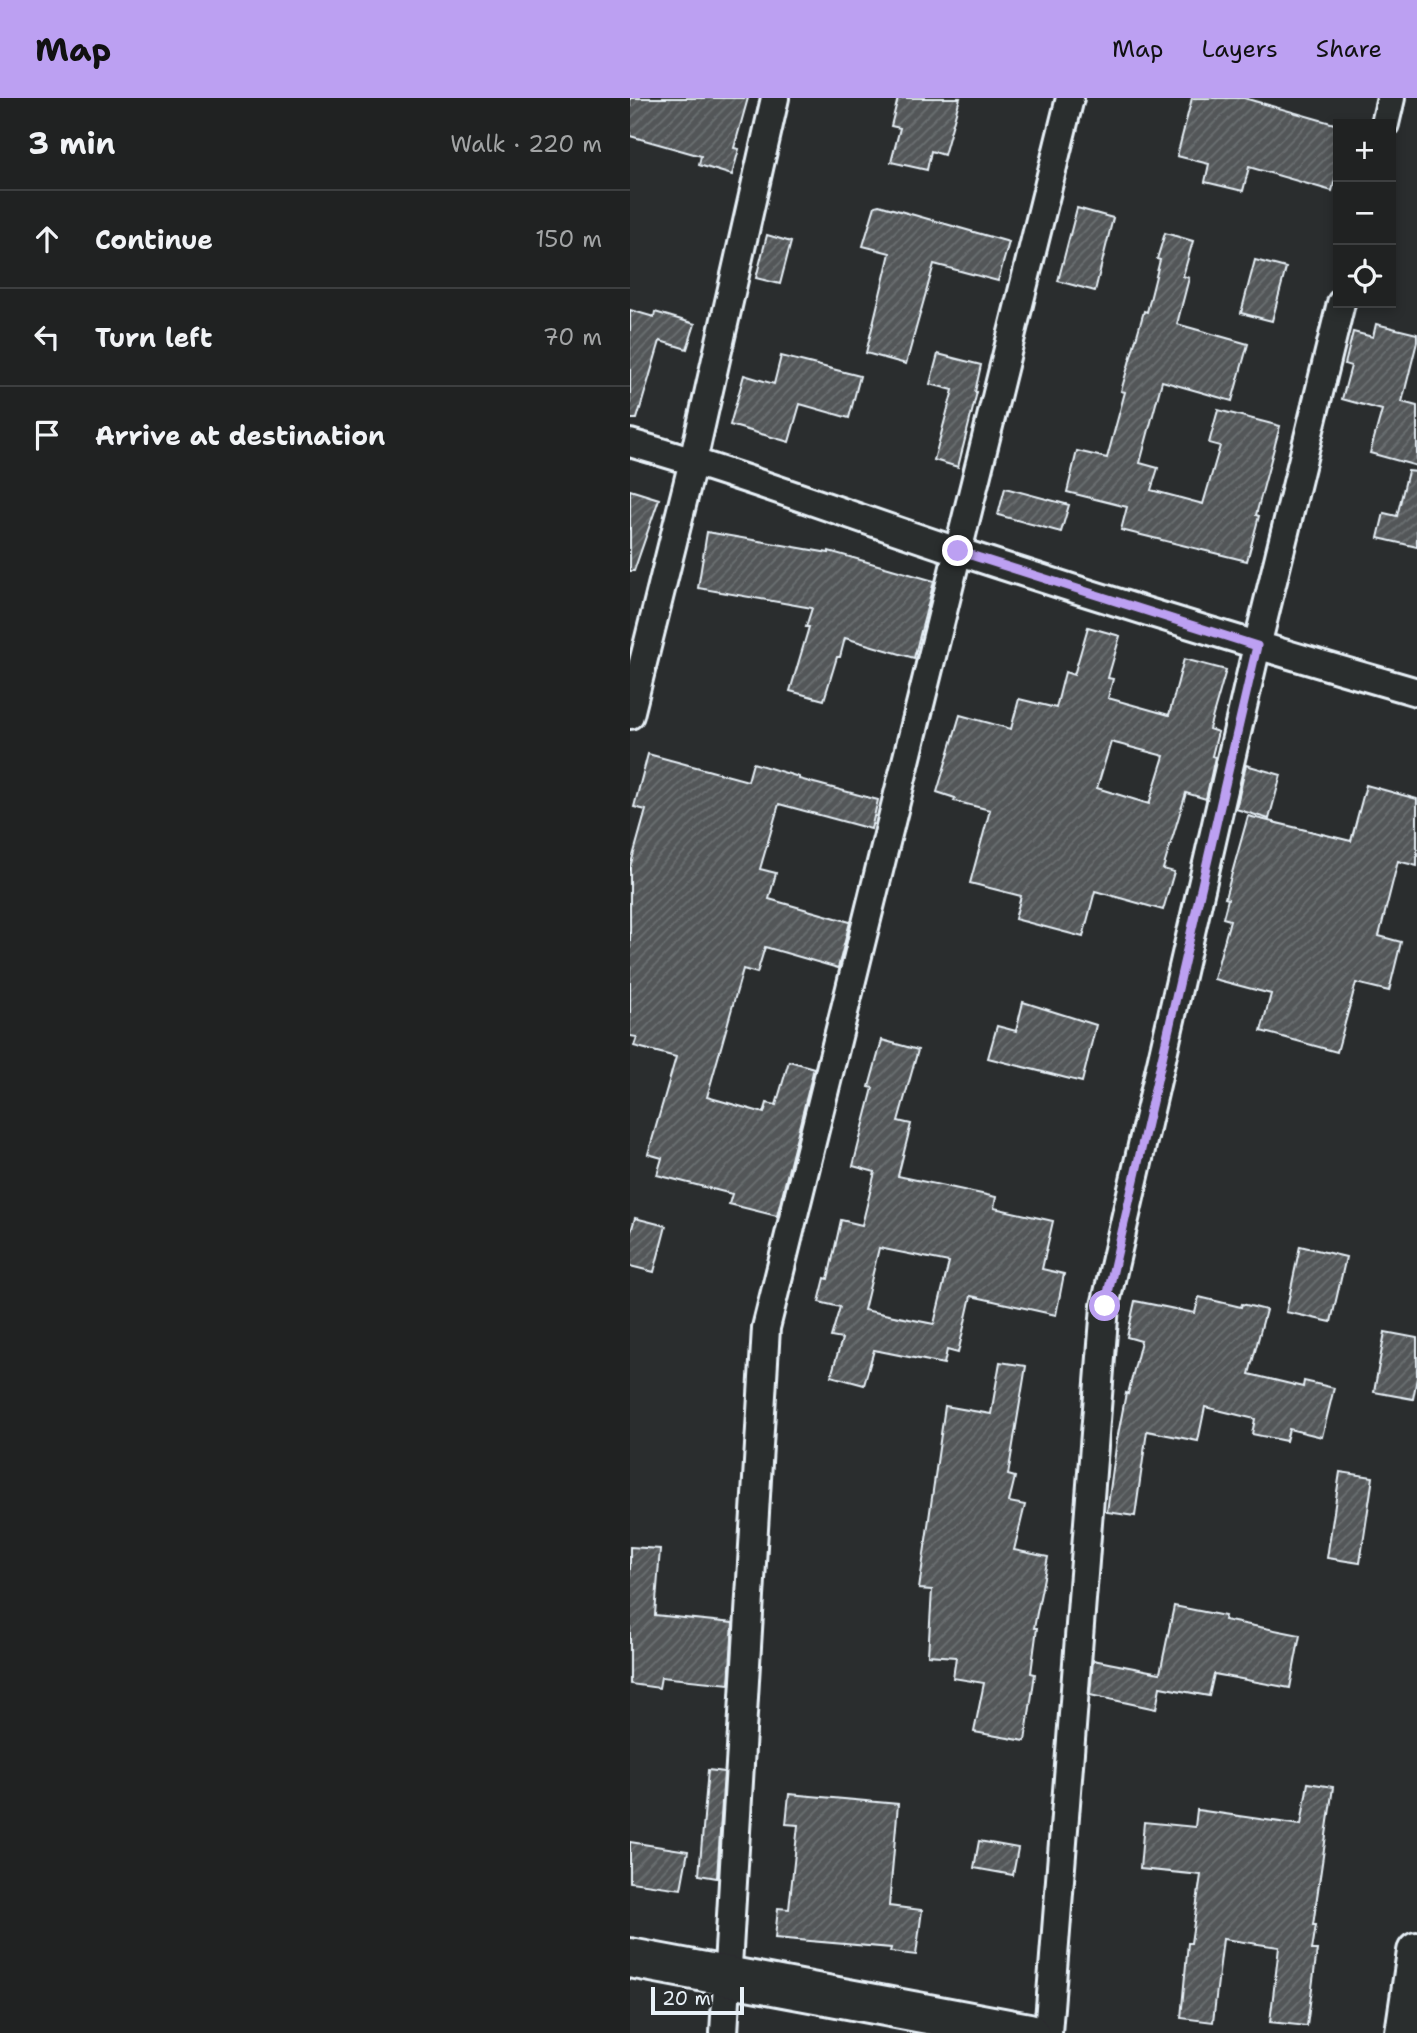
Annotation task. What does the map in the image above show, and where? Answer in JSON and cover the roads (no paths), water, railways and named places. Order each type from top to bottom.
[{"type":"street","points":[[630,715],[693,461],[775,98]]},
{"type":"street","points":[[724,2033],[766,1328],[1070,98]]},
{"type":"street","points":[[1386,119],[1391,98]]},
{"type":"street","points":[[1048,2033],[1105,1306],[1257,646],[1340,308]]},
{"type":"street","points":[[630,443],[693,461],[958,551],[1257,646],[1417,692]]},
{"type":"street","points":[[1405,2033],[1417,1952]]},
{"type":"street","points":[[630,1958],[1029,2033]]}]
